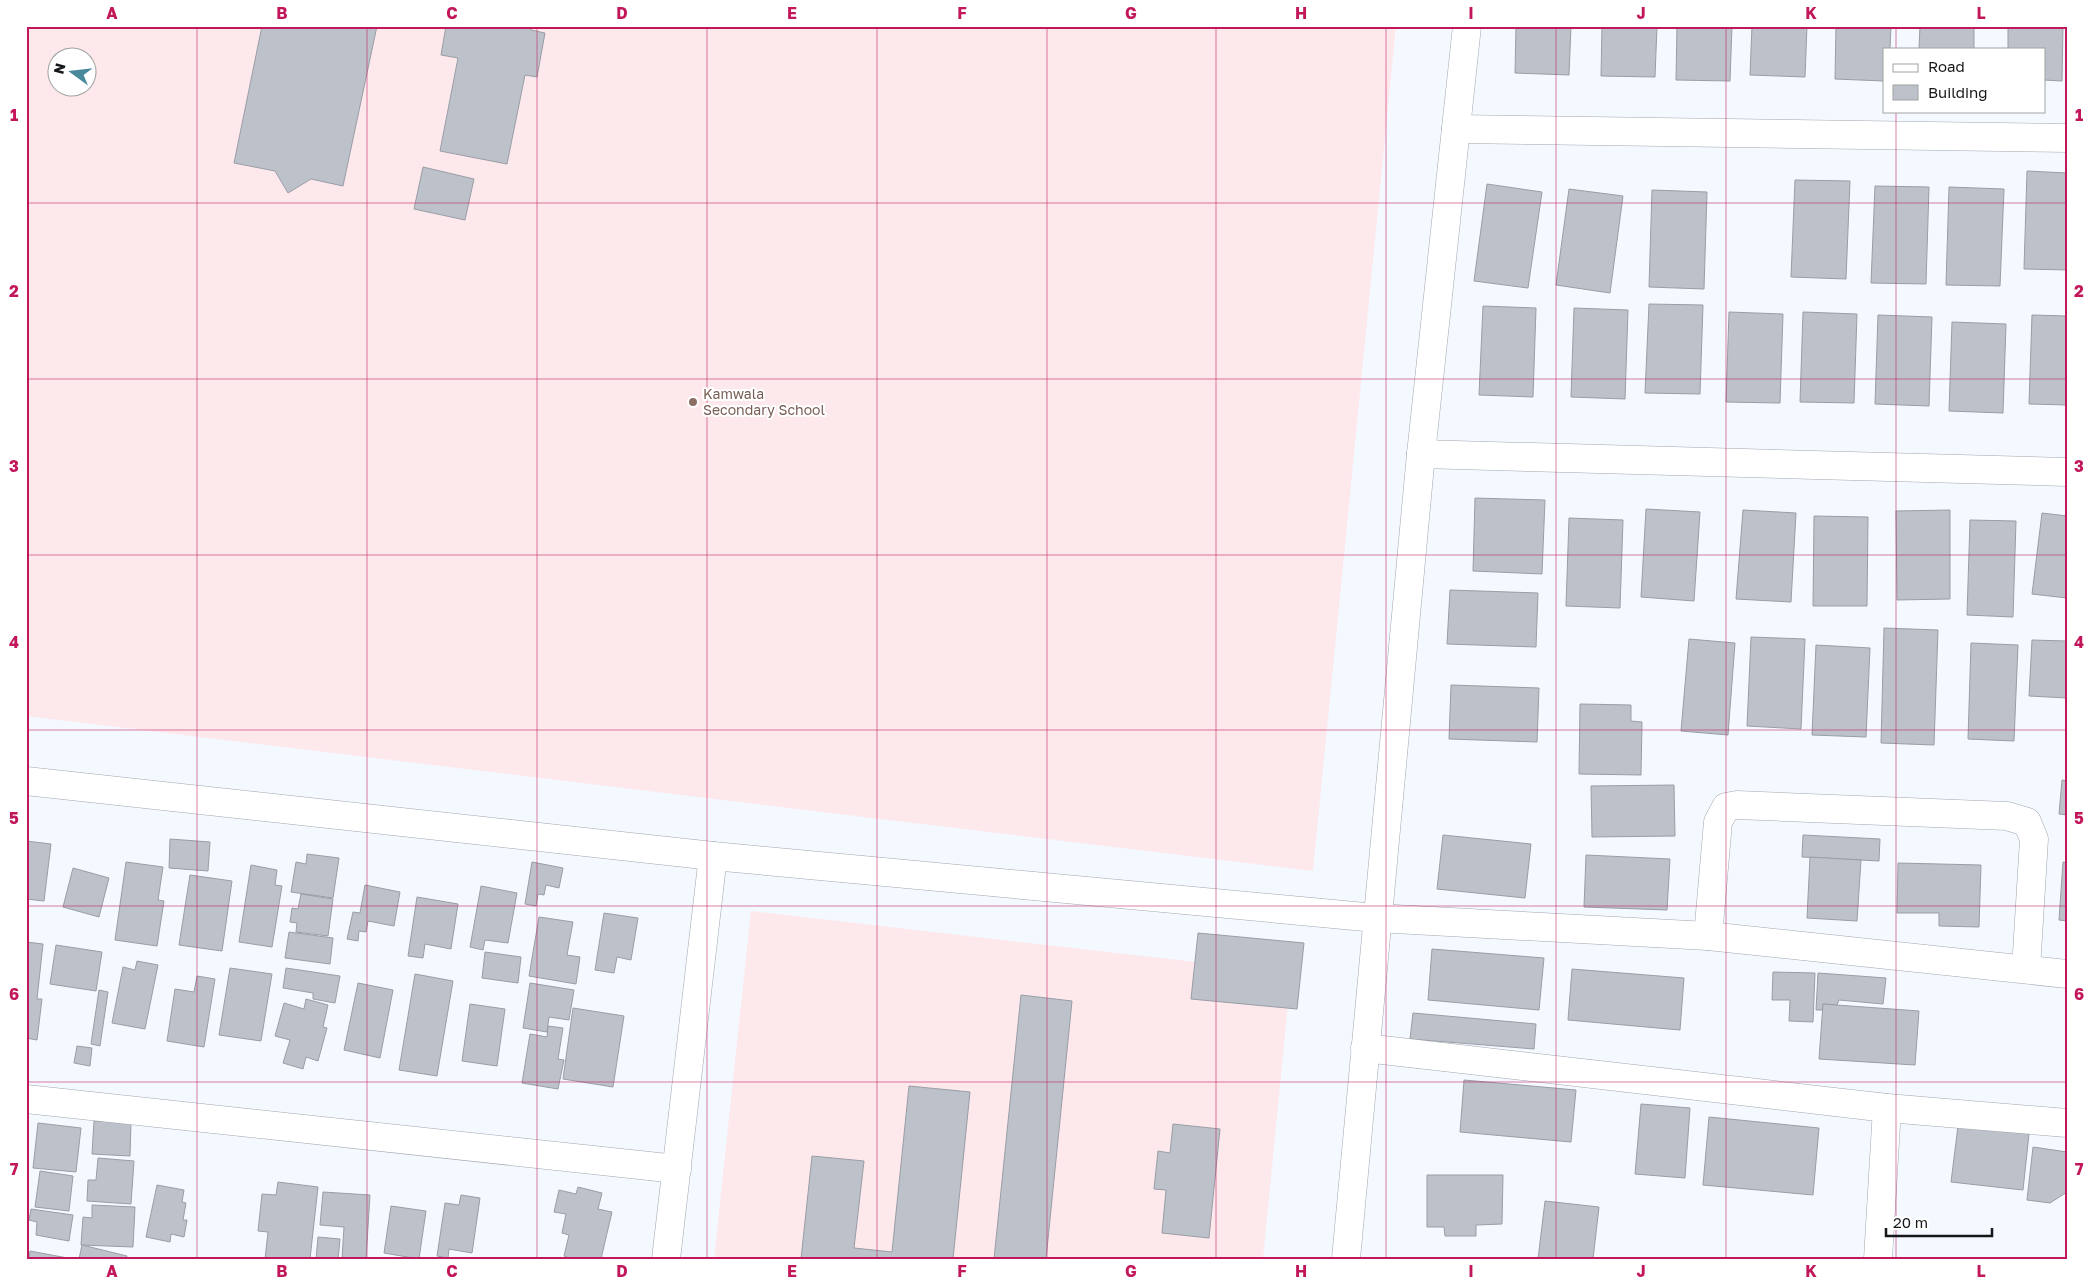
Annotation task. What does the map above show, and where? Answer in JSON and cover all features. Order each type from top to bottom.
[{"type":"street","points":[[1346,1259],[1376,918],[1421,454],[1467,26]]},
{"type":"street","points":[[1456,129],[2067,138]]},
{"type":"street","points":[[1421,454],[2067,472]]},
{"type":"street","points":[[26,781],[713,856],[1376,918],[1708,936],[2067,974]]},
{"type":"street","points":[[1708,936],[1718,822],[1726,807],[1737,805],[2007,816],[2027,822],[2034,839],[2026,969]]},
{"type":"street","points":[[666,1259],[713,856]]},
{"type":"street","points":[[1365,1048],[1887,1108],[2067,1122]]},
{"type":"street","points":[[26,1099],[677,1169]]},
{"type":"street","points":[[1878,1259],[1887,1108]]},
{"type":"shaded area","name":"Kamwala Secondary School","points":[[26,26],[1396,26],[1313,871],[26,716]]},
{"type":"shaded area","points":[[751,911],[1291,973],[1263,1259],[714,1259]]},
{"type":"building","points":[[262,26],[377,26],[343,186],[311,179],[288,193],[275,171],[234,163]]},
{"type":"building","points":[[446,26],[532,26],[531,30],[545,33],[537,77],[525,75],[507,164],[440,151],[458,58],[441,55]]},
{"type":"building","points":[[1516,26],[1571,26],[1569,75],[1515,73]]},
{"type":"building","points":[[1602,26],[1657,26],[1655,77],[1601,76]]},
{"type":"building","points":[[1677,26],[1732,26],[1730,81],[1676,80]]},
{"type":"building","points":[[1752,26],[1807,26],[1805,77],[1750,75]]},
{"type":"building","points":[[1836,26],[1891,26],[1890,48],[1883,48],[1883,81],[1835,79]]},
{"type":"building","points":[[1920,26],[1974,26],[1974,48],[1919,48]]},
{"type":"building","points":[[2008,26],[2063,26],[2062,81],[2046,80],[2046,48],[2008,48]]},
{"type":"building","points":[[423,167],[474,179],[465,220],[414,209]]},
{"type":"building","points":[[2027,171],[2067,173],[2067,270],[2024,269]]},
{"type":"building","points":[[1795,180],[1850,181],[1846,279],[1791,277]]},
{"type":"building","points":[[1487,184],[1542,192],[1528,288],[1474,281]]},
{"type":"building","points":[[1875,186],[1929,187],[1926,284],[1871,283]]},
{"type":"building","points":[[1949,187],[2004,189],[2000,286],[1946,285]]},
{"type":"building","points":[[1569,189],[1623,196],[1610,293],[1556,285]]},
{"type":"building","points":[[1652,190],[1707,192],[1704,289],[1649,287]]},
{"type":"building","points":[[1649,304],[1703,305],[1700,394],[1645,393]]},
{"type":"building","points":[[1483,306],[1536,308],[1533,397],[1479,395]]},
{"type":"building","points":[[1574,308],[1628,310],[1625,399],[1571,397]]},
{"type":"building","points":[[1729,312],[1783,314],[1780,403],[1726,402]]},
{"type":"building","points":[[1803,312],[1857,314],[1854,403],[1800,402]]},
{"type":"building","points":[[1878,315],[1932,317],[1929,406],[1875,404]]},
{"type":"building","points":[[2032,315],[2067,316],[2067,405],[2029,404]]},
{"type":"building","points":[[1952,322],[2006,324],[2003,413],[1949,411]]},
{"type":"building","points":[[1475,498],[1545,500],[1542,574],[1473,571]]},
{"type":"building","points":[[1646,509],[1700,512],[1694,601],[1641,597]]},
{"type":"building","points":[[1743,510],[1796,513],[1791,602],[1736,599]]},
{"type":"building","points":[[1950,510],[1950,599],[1897,600],[1896,511]]},
{"type":"building","points":[[2042,513],[2067,516],[2067,598],[2032,594]]},
{"type":"building","points":[[1814,516],[1868,517],[1867,606],[1813,606]]},
{"type":"building","points":[[1569,518],[1623,520],[1620,608],[1566,606]]},
{"type":"building","points":[[1970,520],[2016,521],[2013,617],[1967,615]]},
{"type":"building","points":[[1450,590],[1538,593],[1536,647],[1447,644]]},
{"type":"building","points":[[1884,628],[1938,630],[1934,745],[1881,743]]},
{"type":"building","points":[[1751,637],[1805,639],[1801,729],[1747,726]]},
{"type":"building","points":[[1689,639],[1735,643],[1728,735],[1681,731]]},
{"type":"building","points":[[2032,640],[2067,641],[2067,698],[2029,696]]},
{"type":"building","points":[[1971,643],[2018,645],[2014,741],[1968,739]]},
{"type":"building","points":[[1816,645],[1870,648],[1866,737],[1812,735]]},
{"type":"building","points":[[1451,685],[1539,688],[1537,742],[1449,739]]},
{"type":"building","points":[[1580,704],[1631,705],[1631,721],[1642,722],[1641,775],[1579,774]]},
{"type":"building","points":[[2062,780],[2067,781],[2067,815],[2059,814]]},
{"type":"building","points":[[1674,785],[1675,836],[1592,837],[1591,786]]},
{"type":"building","points":[[1443,835],[1531,844],[1525,898],[1437,889]]},
{"type":"building","points":[[1803,835],[1880,839],[1879,861],[1802,857]]},
{"type":"building","points":[[170,839],[210,842],[208,871],[169,868]]},
{"type":"building","points":[[26,841],[51,844],[44,901],[26,899]]},
{"type":"building","points":[[307,854],[339,858],[333,898],[291,892],[296,862],[306,864]]},
{"type":"building","points":[[1586,855],[1670,859],[1667,910],[1584,907]]},
{"type":"building","points":[[1810,857],[1861,860],[1857,921],[1807,918]]},
{"type":"building","points":[[126,862],[163,867],[158,900],[164,901],[157,946],[115,940]]},
{"type":"building","points":[[532,862],[563,868],[559,888],[546,885],[544,895],[538,894],[536,906],[525,904]]},
{"type":"building","points":[[2063,862],[2067,863],[2067,921],[2059,920]]},
{"type":"building","points":[[1898,863],[1981,865],[1979,927],[1939,926],[1939,913],[1897,913]]},
{"type":"building","points":[[251,865],[277,870],[275,885],[282,886],[272,947],[239,942]]},
{"type":"building","points":[[73,868],[109,878],[99,917],[63,907]]},
{"type":"building","points":[[190,875],[232,881],[222,951],[179,945]]},
{"type":"building","points":[[365,885],[400,892],[394,926],[368,921],[366,932],[359,931],[358,941],[347,939],[353,912],[360,913]]},
{"type":"building","points":[[481,886],[517,893],[508,943],[485,940],[483,950],[470,947]]},
{"type":"building","points":[[301,894],[333,899],[328,936],[296,932],[297,923],[290,922],[292,908],[298,909]]},
{"type":"building","points":[[417,897],[458,904],[451,949],[425,944],[423,958],[408,956]]},
{"type":"building","points":[[604,913],[638,918],[631,960],[617,957],[614,973],[595,970]]},
{"type":"building","points":[[539,917],[573,922],[567,955],[580,957],[576,984],[529,976]]},
{"type":"building","points":[[289,932],[333,938],[330,964],[285,958]]},
{"type":"building","points":[[1198,933],[1304,943],[1297,1009],[1191,999]]},
{"type":"building","points":[[26,942],[43,944],[37,999],[42,999],[37,1040],[26,1038]]},
{"type":"building","points":[[56,945],[102,952],[96,991],[50,984]]},
{"type":"building","points":[[1432,949],[1544,958],[1539,1010],[1428,1000]]},
{"type":"building","points":[[485,952],[521,957],[518,983],[482,978]]},
{"type":"building","points":[[137,961],[158,965],[145,1029],[112,1023],[123,967],[135,970]]},
{"type":"building","points":[[230,968],[272,974],[261,1041],[219,1035]]},
{"type":"building","points":[[286,968],[340,976],[335,1003],[313,999],[313,993],[283,988]]},
{"type":"building","points":[[1572,969],[1684,978],[1680,1030],[1568,1020]]},
{"type":"building","points":[[1773,972],[1815,973],[1813,1022],[1789,1021],[1790,1000],[1772,1000]]},
{"type":"building","points":[[1818,973],[1886,978],[1883,1004],[1839,1000],[1837,1005],[1823,1004],[1822,1010],[1816,1010]]},
{"type":"building","points":[[415,974],[453,981],[437,1076],[399,1070]]},
{"type":"building","points":[[197,976],[215,979],[204,1047],[167,1041],[175,989],[194,992]]},
{"type":"building","points":[[358,983],[393,990],[380,1058],[344,1050]]},
{"type":"building","points":[[530,983],[574,990],[569,1020],[549,1017],[547,1032],[523,1028]]},
{"type":"building","points":[[99,990],[108,992],[100,1046],[91,1044]]},
{"type":"building","points":[[1021,995],[1072,1001],[1046,1259],[994,1259]]},
{"type":"building","points":[[306,999],[328,1005],[323,1027],[327,1028],[318,1061],[306,1057],[303,1069],[283,1063],[290,1040],[275,1036],[284,1003],[304,1009]]},
{"type":"building","points":[[470,1004],[505,1009],[497,1066],[462,1061]]},
{"type":"building","points":[[1823,1004],[1919,1011],[1915,1065],[1819,1059]]},
{"type":"building","points":[[573,1008],[624,1016],[613,1087],[563,1079]]},
{"type":"building","points":[[1413,1013],[1536,1024],[1534,1049],[1410,1039]]},
{"type":"building","points":[[548,1026],[563,1028],[558,1059],[564,1060],[558,1089],[522,1083],[530,1034],[547,1037]]},
{"type":"building","points":[[77,1046],[92,1048],[90,1066],[74,1063]]},
{"type":"building","points":[[1464,1080],[1576,1090],[1571,1142],[1460,1132]]},
{"type":"building","points":[[909,1086],[970,1092],[953,1259],[801,1259],[812,1156],[864,1161],[854,1248],[892,1252]]},
{"type":"building","points":[[1641,1104],[1690,1108],[1685,1178],[1635,1174]]},
{"type":"building","points":[[1709,1117],[1819,1128],[1813,1195],[1703,1185]]},
{"type":"building","points":[[94,1121],[131,1122],[130,1156],[92,1154]]},
{"type":"building","points":[[38,1123],[81,1128],[76,1172],[33,1168]]},
{"type":"building","points":[[1173,1124],[1220,1129],[1209,1238],[1162,1233],[1166,1190],[1154,1189],[1158,1151],[1170,1153]]},
{"type":"building","points":[[1958,1126],[2029,1134],[2023,1190],[1951,1182]]},
{"type":"building","points":[[2033,1147],[2067,1152],[2067,1192],[2050,1203],[2027,1200]]},
{"type":"building","points":[[98,1158],[134,1161],[131,1204],[87,1201],[88,1180],[96,1180]]},
{"type":"building","points":[[40,1171],[73,1176],[69,1211],[35,1207]]},
{"type":"building","points":[[1427,1175],[1503,1175],[1502,1224],[1476,1225],[1476,1236],[1445,1236],[1444,1227],[1427,1227]]},
{"type":"building","points":[[278,1182],[318,1187],[310,1259],[265,1259],[268,1232],[258,1231],[262,1194],[276,1195]]},
{"type":"building","points":[[157,1185],[184,1190],[182,1202],[186,1203],[183,1220],[187,1220],[184,1237],[171,1234],[170,1242],[146,1237]]},
{"type":"building","points":[[578,1187],[602,1193],[598,1209],[612,1212],[601,1259],[572,1259],[564,1256],[569,1235],[562,1233],[566,1214],[554,1212],[559,1190],[576,1194]]},
{"type":"building","points":[[323,1192],[370,1195],[366,1259],[342,1259],[344,1227],[320,1225]]},
{"type":"building","points":[[461,1195],[480,1198],[472,1253],[449,1249],[448,1258],[437,1256],[445,1203],[459,1205]]},
{"type":"building","points":[[1545,1201],[1599,1207],[1593,1259],[1538,1259]]},
{"type":"building","points":[[92,1205],[135,1207],[133,1247],[81,1245],[83,1217],[92,1218]]},
{"type":"building","points":[[391,1206],[426,1211],[419,1259],[384,1253]]},
{"type":"building","points":[[31,1209],[73,1215],[69,1241],[36,1235],[37,1222],[29,1220]]},
{"type":"building","points":[[318,1237],[340,1239],[338,1259],[316,1259]]},
{"type":"building","points":[[82,1245],[127,1256],[126,1259],[79,1259]]},
{"type":"building","points":[[30,1251],[73,1259],[29,1259]]},
{"type":"place","name":"Kamwala Secondary School","points":[[693,402]]}]
